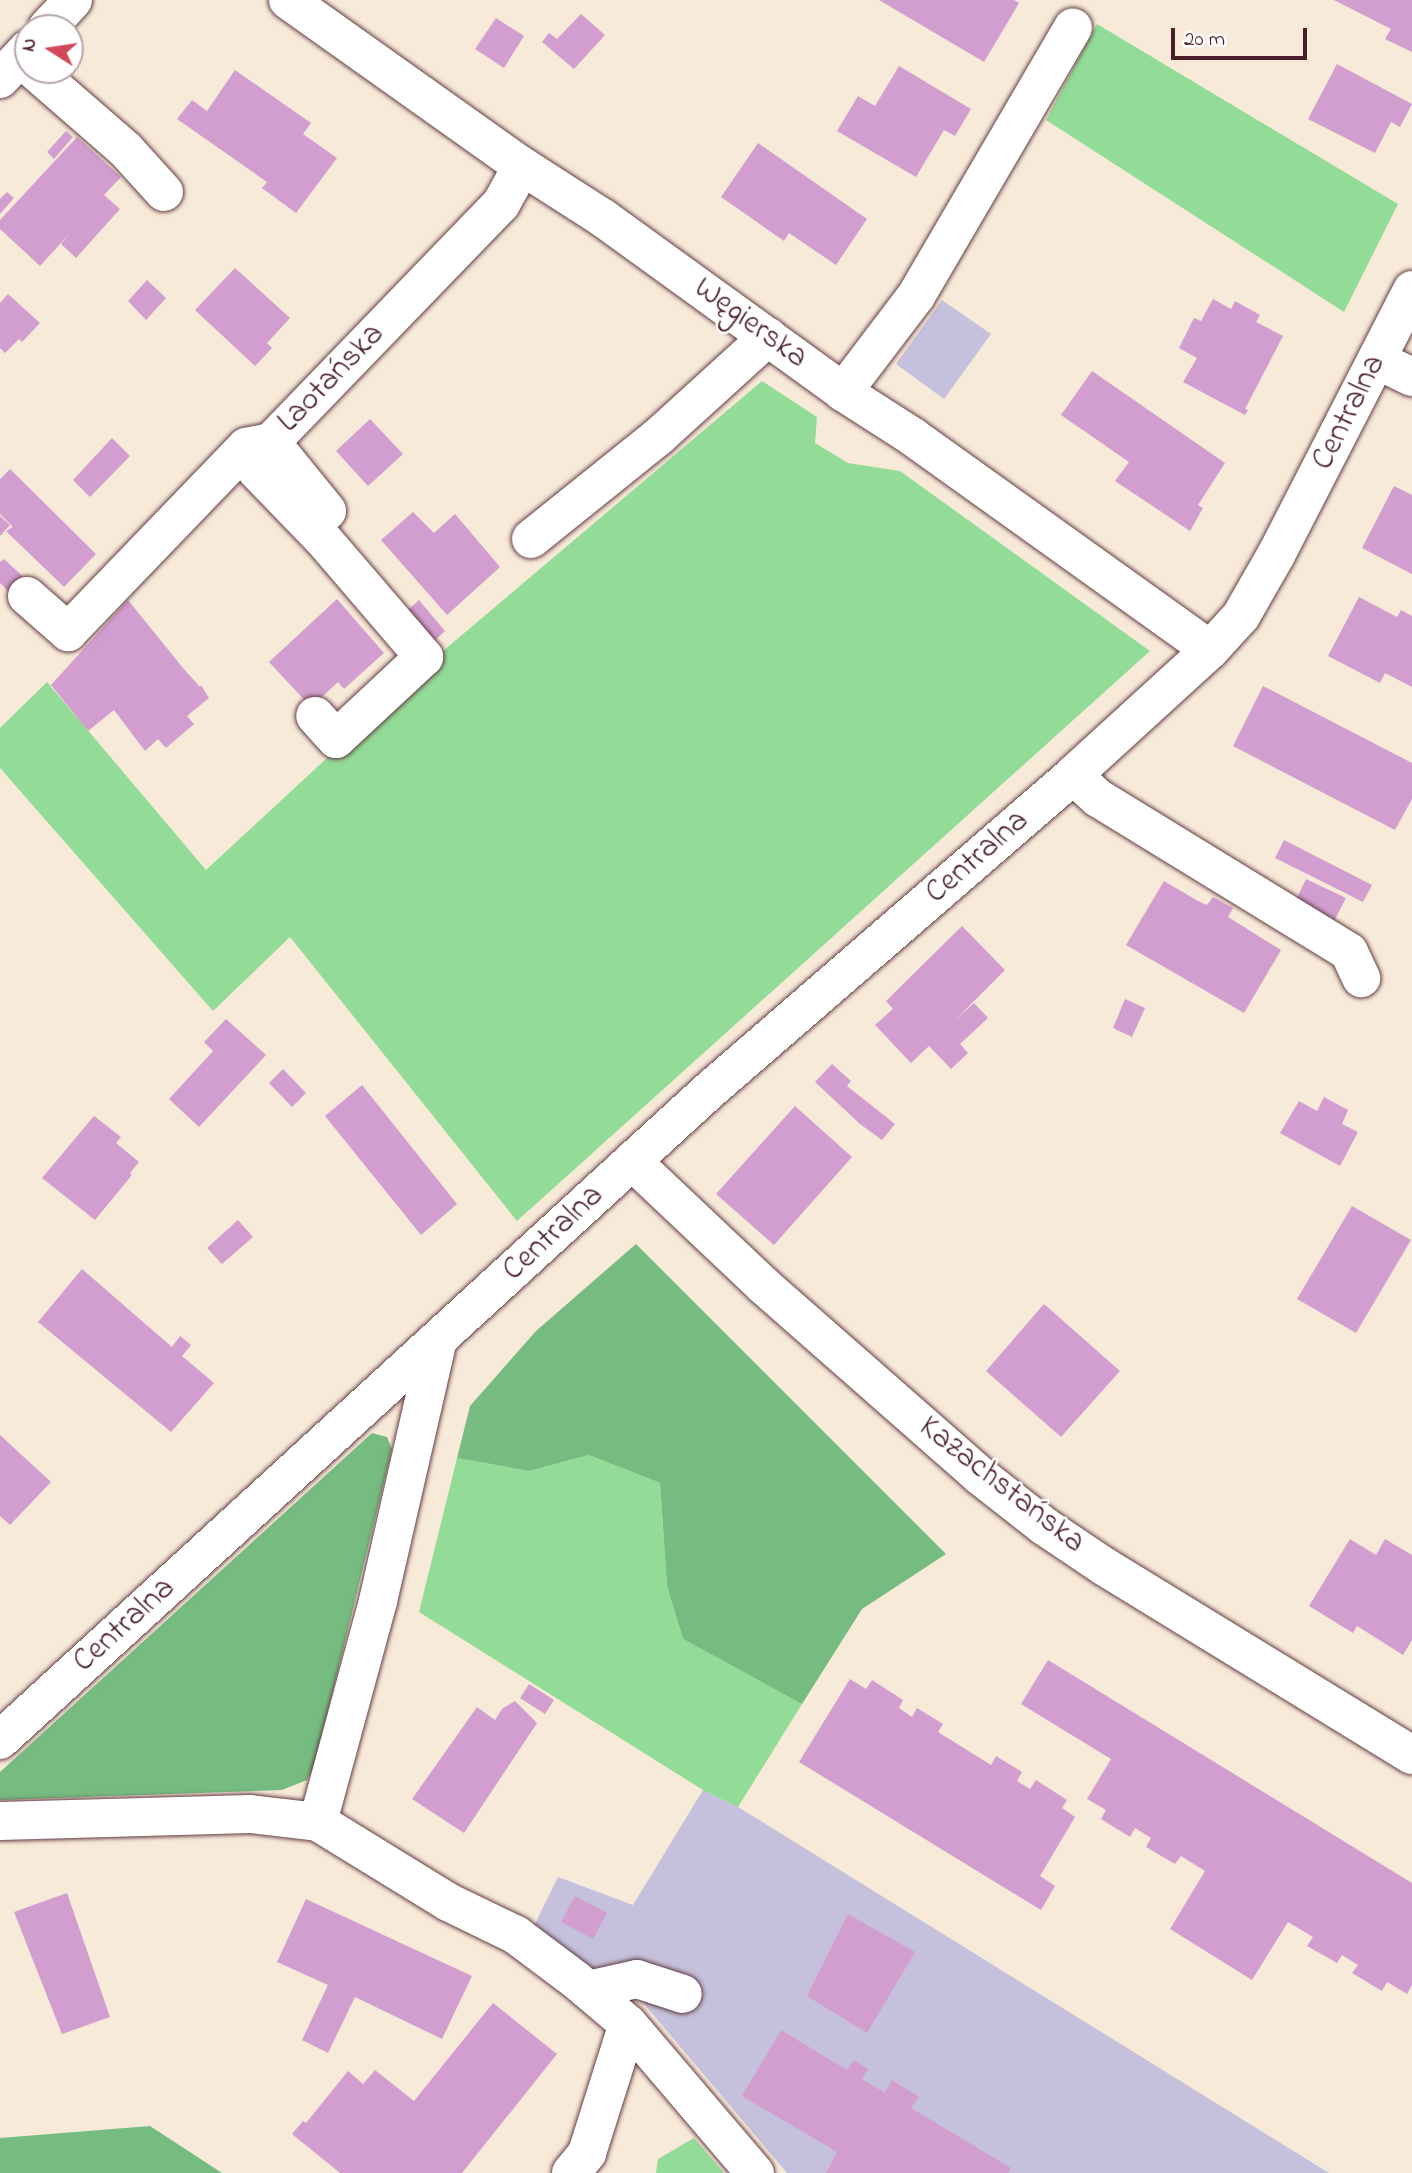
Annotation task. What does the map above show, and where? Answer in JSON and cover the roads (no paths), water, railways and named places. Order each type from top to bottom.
[{"type":"street","points":[[60,14],[73,0]]},
{"type":"street","name":"Węgierska","points":[[288,0],[522,166],[603,218],[843,392],[935,453],[1210,650]]},
{"type":"street","points":[[843,392],[916,296],[1073,27]]},
{"type":"street","points":[[46,84],[125,149],[164,192]]},
{"type":"street","name":"Laotańska","points":[[27,596],[68,632],[246,447],[255,469],[500,204],[522,166]]},
{"type":"street","name":"Centralna","points":[[0,1740],[437,1343],[632,1161],[1073,775],[1210,650],[1241,616],[1265,575],[1412,290]]},
{"type":"street","points":[[531,539],[658,438],[768,337]]},
{"type":"street","points":[[1377,360],[1412,377]]},
{"type":"street","points":[[255,469],[405,603]]},
{"type":"street","points":[[255,469],[321,538],[424,657],[336,739],[315,716]]},
{"type":"street","points":[[1073,775],[1098,798],[1349,952],[1361,978]]},
{"type":"street","name":"Kazachstańska","points":[[632,1161],[763,1285],[979,1475],[1044,1526],[1105,1567],[1412,1755]]},
{"type":"street","points":[[318,1822],[378,1601],[437,1343]]},
{"type":"street","points":[[0,1821],[250,1814],[318,1822],[447,1902],[525,1941],[588,1990],[628,2024],[755,2173]]},
{"type":"street","points":[[588,1990],[637,1979],[683,1994]]},
{"type":"street","points":[[571,2173],[587,2153],[628,2024]]}]
